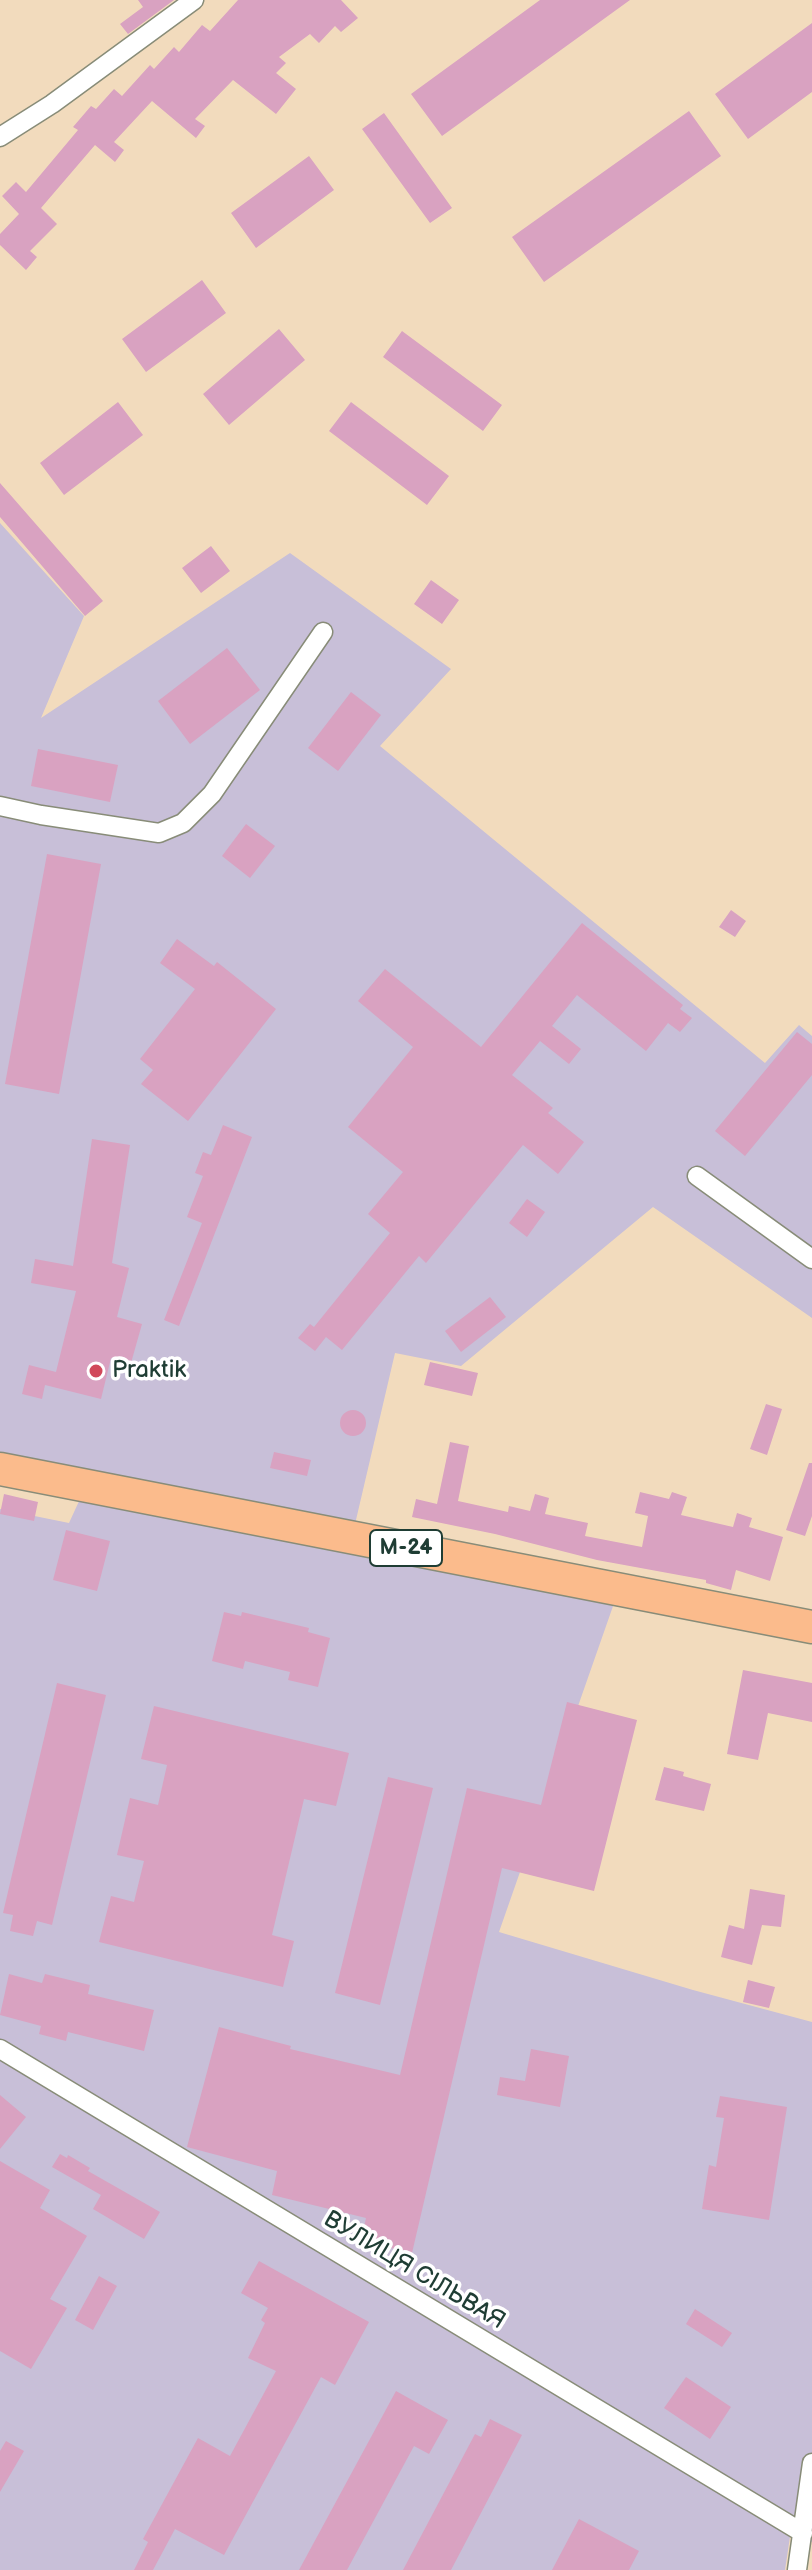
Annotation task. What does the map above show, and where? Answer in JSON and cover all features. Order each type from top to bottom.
[{"type":"highway","name":"М-24","points":[[0,1469],[812,1627]]},
{"type":"street","points":[[0,137],[52,104],[194,0]]},
{"type":"street","points":[[0,806],[159,833],[183,823],[212,794],[323,632]]},
{"type":"street","points":[[697,1176],[812,1259]]},
{"type":"street","name":"ВУЛИЦЯ СІЛЬВАЯ","points":[[0,2049],[803,2533]]},
{"type":"street","points":[[797,2570],[812,2463]]},
{"type":"shaded area","points":[[0,523],[84,616],[41,718],[290,553],[451,669],[380,746],[765,1063],[799,1025],[812,1036],[812,1318],[653,1207],[461,1366],[395,1353],[352,1537],[619,1589],[499,1932],[812,2022],[812,2542],[791,2530],[785,2570],[0,2570],[0,1509],[69,1523],[86,1486],[0,1469]]},
{"type":"building","points":[[138,0],[174,0],[128,34],[120,24],[143,7]]},
{"type":"building","points":[[238,0],[341,0],[358,18],[341,32],[335,26],[319,43],[310,34],[279,57],[286,63],[276,73],[296,89],[276,114],[233,80],[195,119],[205,126],[196,138],[152,101],[114,142],[124,150],[115,162],[95,145],[41,208],[57,224],[30,251],[37,257],[26,270],[0,245],[0,234],[19,214],[2,196],[16,182],[26,192],[78,130],[73,127],[91,106],[96,109],[114,89],[122,96],[150,65],[154,69],[174,47],[179,52],[202,25],[210,31]]},
{"type":"building","points":[[540,0],[630,0],[442,136],[411,94]]},
{"type":"building","points":[[812,23],[812,92],[748,139],[715,94]]},
{"type":"building","points":[[689,111],[721,156],[544,282],[512,237]]},
{"type":"building","points":[[384,113],[452,208],[430,223],[362,129]]},
{"type":"building","points":[[309,156],[334,190],[256,248],[231,213]]},
{"type":"building","points":[[202,280],[226,313],[146,372],[122,339]]},
{"type":"building","points":[[279,329],[305,360],[229,425],[203,394]]},
{"type":"building","points":[[402,331],[502,405],[483,431],[383,357]]},
{"type":"building","points":[[118,402],[143,435],[64,495],[40,463]]},
{"type":"building","points":[[351,402],[449,476],[427,505],[329,431]]},
{"type":"building","points":[[0,483],[103,601],[85,616],[0,517]]},
{"type":"building","points":[[211,546],[230,571],[201,593],[182,568]]},
{"type":"building","points":[[431,580],[459,600],[442,624],[414,604]]},
{"type":"building","points":[[227,648],[260,690],[190,744],[158,701]]},
{"type":"building","points":[[351,692],[381,715],[338,771],[308,748]]},
{"type":"building","points":[[38,749],[118,765],[110,802],[31,786]]},
{"type":"building","points":[[246,824],[275,846],[250,878],[222,856]]},
{"type":"building","points":[[47,854],[101,864],[59,1094],[5,1084]]},
{"type":"building","points":[[731,910],[746,921],[735,937],[719,927]]},
{"type":"building","points":[[582,923],[683,1005],[680,1009],[692,1018],[680,1032],[668,1023],[646,1051],[577,995],[552,1026],[581,1049],[569,1064],[540,1041],[512,1075],[553,1108],[548,1113],[584,1142],[558,1174],[523,1145],[426,1263],[419,1256],[342,1350],[326,1337],[315,1351],[298,1338],[310,1324],[314,1327],[390,1233],[368,1214],[403,1172],[348,1127],[413,1047],[358,1001],[385,969],[481,1047]]},
{"type":"building","points":[[177,939],[214,966],[217,962],[276,1009],[188,1121],[141,1084],[153,1070],[140,1059],[195,989],[160,963]]},
{"type":"building","points":[[797,1032],[812,1044],[812,1075],[745,1156],[715,1131]]},
{"type":"building","points":[[223,1125],[252,1137],[179,1326],[164,1320],[202,1223],[187,1217],[203,1176],[195,1173],[203,1152],[211,1155]]},
{"type":"building","points":[[92,1139],[130,1145],[112,1263],[129,1268],[117,1317],[142,1324],[131,1363],[111,1358],[101,1399],[45,1385],[42,1399],[22,1394],[29,1365],[56,1372],[76,1291],[31,1283],[35,1259],[73,1266]]},
{"type":"building","points":[[527,1199],[545,1212],[527,1237],[509,1223]]},
{"type":"building","points":[[490,1297],[506,1317],[461,1352],[445,1331]]},
{"type":"building","points":[[430,1362],[478,1373],[472,1396],[424,1385]]},
{"type":"building","points":[[766,1404],[782,1409],[767,1455],[750,1449]]},
{"type":"building","points":[[353,1410],[362,1414],[366,1423],[362,1432],[353,1436],[344,1432],[340,1423],[344,1414]]},
{"type":"building","points":[[450,1442],[469,1446],[458,1501],[508,1512],[509,1506],[530,1511],[535,1494],[549,1498],[545,1514],[588,1523],[585,1536],[642,1547],[648,1516],[635,1513],[640,1492],[669,1499],[672,1492],[687,1497],[681,1515],[733,1527],[737,1513],[752,1518],[749,1527],[783,1537],[770,1581],[736,1570],[731,1590],[706,1583],[706,1580],[597,1560],[412,1517],[416,1499],[437,1504]]},
{"type":"building","points":[[274,1452],[311,1460],[307,1476],[270,1468]]},
{"type":"building","points":[[809,1463],[812,1463],[812,1516],[805,1536],[786,1530]]},
{"type":"building","points":[[4,1494],[38,1502],[34,1521],[0,1514]]},
{"type":"building","points":[[66,1530],[110,1541],[97,1591],[53,1580]]},
{"type":"building","points":[[224,1612],[241,1616],[242,1612],[309,1628],[308,1632],[330,1638],[318,1687],[288,1680],[290,1672],[245,1661],[243,1669],[212,1661]]},
{"type":"building","points":[[743,1670],[812,1683],[812,1722],[768,1713],[758,1760],[727,1754]]},
{"type":"building","points":[[57,1683],[106,1695],[52,1925],[37,1921],[33,1936],[10,1931],[13,1915],[3,1913]]},
{"type":"building","points":[[567,1702],[637,1720],[594,1891],[502,1868],[412,2253],[361,2241],[366,2218],[272,2195],[277,2171],[187,2147],[219,2027],[291,2046],[290,2049],[400,2075],[467,1788],[541,1805]]},
{"type":"building","points":[[154,1706],[349,1753],[336,1806],[304,1799],[272,1935],[294,1941],[283,1987],[99,1942],[111,1896],[134,1902],[144,1861],[117,1855],[130,1798],[158,1805],[167,1765],[141,1759]]},
{"type":"building","points":[[664,1767],[711,1784],[704,1811],[655,1800]]},
{"type":"building","points":[[388,1777],[433,1788],[380,2005],[335,1993]]},
{"type":"building","points":[[750,1889],[785,1895],[781,1927],[762,1925],[752,1965],[721,1957],[729,1925],[744,1929]]},
{"type":"building","points":[[9,1974],[42,1983],[45,1974],[90,1985],[88,1994],[154,2010],[144,2051],[68,2032],[66,2041],[39,2034],[41,2026],[0,2015]]},
{"type":"building","points":[[748,1980],[775,1987],[769,2008],[743,2002]]},
{"type":"building","points":[[531,2049],[569,2056],[560,2107],[497,2095],[500,2077],[525,2081]]},
{"type":"building","points":[[0,2095],[26,2117],[0,2149]]},
{"type":"building","points":[[720,2096],[787,2107],[769,2220],[702,2209],[709,2165],[716,2167],[724,2118],[716,2117]]},
{"type":"building","points":[[60,2154],[67,2158],[68,2155],[90,2168],[88,2171],[160,2212],[144,2239],[93,2209],[101,2195],[52,2167]]},
{"type":"building","points":[[0,2161],[50,2190],[40,2208],[87,2236],[50,2299],[67,2308],[31,2369],[0,2351]]},
{"type":"building","points":[[259,2261],[369,2322],[335,2385],[321,2377],[224,2555],[175,2529],[153,2570],[134,2570],[148,2542],[143,2539],[198,2438],[230,2456],[276,2371],[248,2358],[265,2323],[261,2320],[268,2308],[241,2293]]},
{"type":"building","points":[[99,2276],[117,2286],[93,2330],[75,2320]]},
{"type":"building","points":[[695,2309],[732,2333],[722,2347],[686,2324]]},
{"type":"building","points":[[686,2377],[731,2407],[710,2439],[664,2408]]},
{"type":"building","points":[[396,2391],[448,2420],[429,2454],[414,2446],[347,2570],[299,2570]]},
{"type":"building","points":[[490,2419],[522,2435],[451,2570],[403,2570],[475,2434],[481,2437]]},
{"type":"building","points":[[6,2441],[24,2451],[0,2492],[0,2451]]},
{"type":"building","points":[[579,2519],[639,2551],[629,2570],[552,2570]]},
{"type":"place","name":"Praktik","points":[[96,1371]]}]
